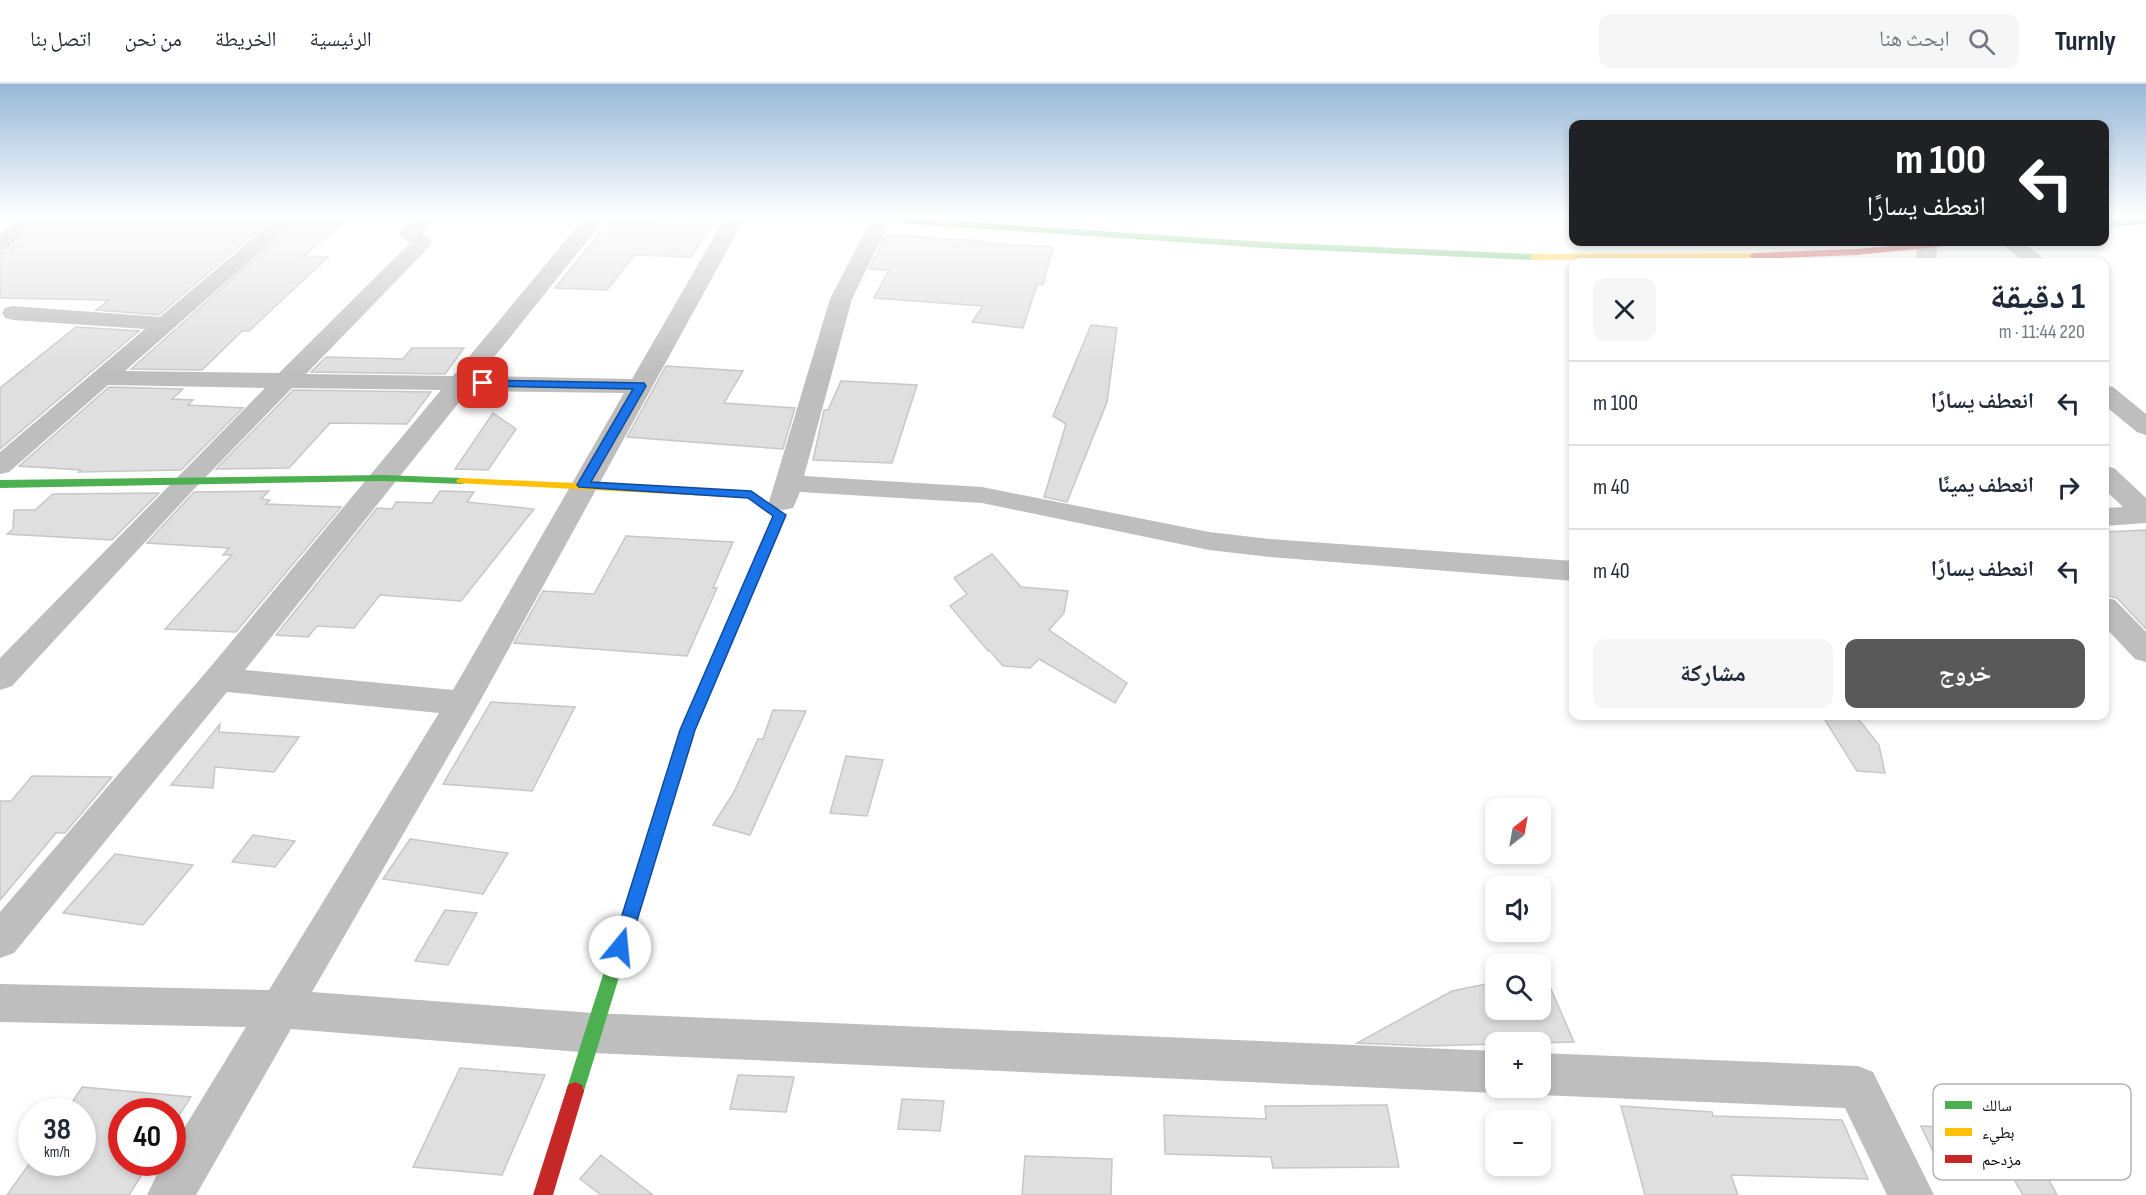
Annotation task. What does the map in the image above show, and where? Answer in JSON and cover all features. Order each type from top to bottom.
[{"type":"main road","points":[[0,484],[383,478],[583,485],[751,495],[780,515],[688,730],[543,1195]]},
{"type":"street","points":[[0,466],[231,268]]},
{"type":"street","points":[[0,678],[186,481],[397,268]]},
{"type":"street","points":[[0,941],[219,679],[555,268]]},
{"type":"street","points":[[170,1195],[462,703],[707,268]]},
{"type":"street","points":[[780,515],[842,299],[857,268]]},
{"type":"street","points":[[4,316],[166,324]]},
{"type":"street","points":[[103,378],[640,386]]},
{"type":"street","points":[[2109,398],[2146,427]]},
{"type":"street","points":[[2109,479],[2146,514]]},
{"type":"street","points":[[789,483],[982,495],[1209,541],[1270,548],[1569,570]]},
{"type":"street","points":[[2109,517],[2146,514]]},
{"type":"street","points":[[2109,612],[2146,651]]},
{"type":"street","points":[[219,679],[462,703]]},
{"type":"street","points":[[0,1003],[280,1009],[593,1033],[1485,1072]]},
{"type":"street","points":[[1551,1074],[1858,1088],[1911,1195]]},
{"type":"building","points":[[0,268],[214,268],[159,315],[96,310],[109,300],[0,298]]},
{"type":"building","points":[[245,268],[316,268],[249,331],[242,331],[202,370],[131,369]]},
{"type":"building","points":[[572,268],[624,268],[607,290],[555,288]]},
{"type":"building","points":[[1048,268],[1043,285],[1037,284],[1023,328],[972,322],[983,306],[874,298],[889,270],[869,269]]},
{"type":"building","points":[[1091,325],[1117,328],[1107,402],[1067,502],[1044,497],[1066,424],[1053,416]]},
{"type":"building","points":[[76,327],[139,331],[0,449],[0,388]]},
{"type":"building","points":[[412,348],[464,348],[445,374],[311,372],[326,357],[403,359]]},
{"type":"building","points":[[666,366],[743,371],[724,403],[795,408],[783,449],[627,437]]},
{"type":"building","points":[[841,381],[917,385],[892,463],[813,460],[824,410],[828,410]]},
{"type":"building","points":[[109,387],[183,389],[172,399],[193,400],[188,405],[243,408],[181,470],[79,472],[81,470],[19,466]]},
{"type":"building","points":[[293,390],[431,392],[407,424],[330,423],[289,468],[216,469]]},
{"type":"building","points":[[493,413],[516,429],[488,470],[455,469]]},
{"type":"building","points":[[269,491],[261,499],[270,500],[266,504],[341,507],[236,632],[165,629],[232,555],[223,555],[229,548],[147,543],[194,492]]},
{"type":"building","points":[[440,491],[474,492],[467,502],[534,509],[461,601],[380,595],[354,628],[317,626],[308,637],[276,635],[377,508],[392,509],[396,502],[432,503]]},
{"type":"building","points":[[159,493],[112,540],[7,534],[13,529],[14,510],[35,510],[53,494]]},
{"type":"building","points":[[2146,530],[2146,629],[2117,598],[2109,596],[2109,532]]},
{"type":"building","points":[[626,536],[733,542],[713,588],[717,588],[687,656],[514,643],[543,591],[594,594]]},
{"type":"building","points":[[992,554],[1021,587],[1068,591],[1064,613],[1049,630],[1127,683],[1115,703],[1039,659],[1030,668],[1003,666],[950,606],[967,594],[954,578]]},
{"type":"building","points":[[491,702],[575,707],[532,791],[443,784]]},
{"type":"building","points":[[773,710],[806,711],[750,835],[713,825],[734,792],[758,739],[763,739]]},
{"type":"building","points":[[1825,720],[1859,720],[1879,745],[1885,773],[1857,771]]},
{"type":"building","points":[[220,724],[219,732],[299,737],[274,772],[215,767],[213,788],[171,785]]},
{"type":"building","points":[[846,756],[883,760],[867,816],[830,813]]},
{"type":"building","points":[[32,776],[112,777],[65,833],[56,833],[0,900],[0,801],[11,801]]},
{"type":"building","points":[[253,835],[295,841],[275,867],[232,862]]},
{"type":"building","points":[[410,839],[508,853],[483,894],[383,879]]},
{"type":"building","points":[[115,854],[193,865],[143,925],[63,913]]},
{"type":"building","points":[[445,910],[477,913],[448,965],[415,961]]},
{"type":"building","points":[[1485,984],[1485,1020],[1551,1020],[1551,989],[1574,1042],[1551,1043],[1551,1032],[1485,1032],[1485,1044],[1426,1046],[1357,1043],[1452,991]]},
{"type":"building","points":[[460,1068],[545,1075],[502,1175],[413,1167]]},
{"type":"building","points":[[738,1075],[794,1077],[786,1112],[730,1109]]},
{"type":"building","points":[[82,1087],[191,1097],[186,1105],[186,1098],[108,1098],[108,1176],[141,1176],[129,1195],[7,1195],[21,1176],[96,1176],[96,1098],[75,1098]]},
{"type":"building","points":[[902,1099],[944,1101],[940,1131],[898,1129]]},
{"type":"building","points":[[1387,1105],[1399,1167],[1273,1168],[1271,1157],[1165,1154],[1164,1115],[1266,1119],[1265,1106]]},
{"type":"building","points":[[1621,1106],[1712,1112],[1713,1116],[1842,1120],[1868,1179],[1731,1175],[1738,1195],[1645,1195]]},
{"type":"building","points":[[1921,1126],[1933,1127],[1933,1152]]},
{"type":"building","points":[[601,1155],[653,1195],[601,1195],[580,1179]]},
{"type":"building","points":[[1025,1156],[1112,1159],[1111,1195],[1022,1195]]},
{"type":"building","points":[[2014,1180],[2049,1180],[2057,1195],[2023,1195]]},
{"type":"traffic: fast","points":[[0,484],[383,478],[462,481]]},
{"type":"traffic: fast","points":[[575,1091],[688,730],[750,585]]},
{"type":"traffic: slow","points":[[462,481],[751,495],[780,515],[750,585]]},
{"type":"traffic: jam","points":[[543,1195],[575,1091]]},
{"type":"route","points":[[483,383],[640,386],[583,485],[751,495],[780,515],[688,730],[620,947]]}]
